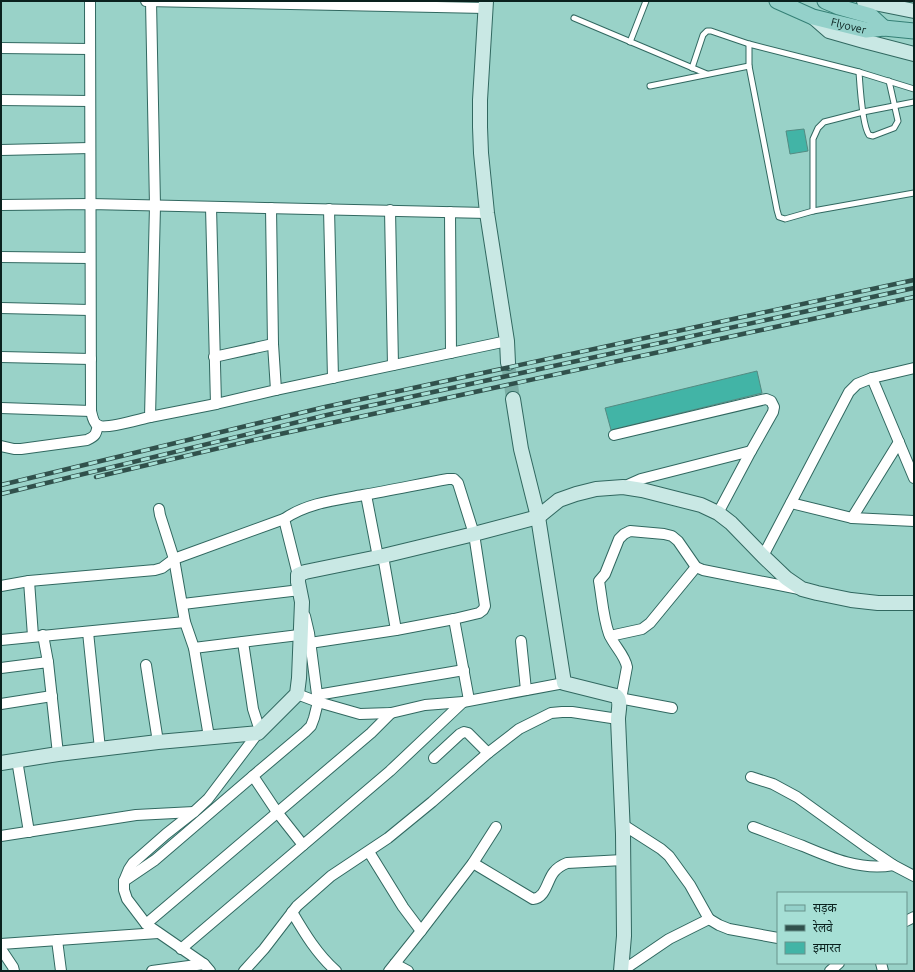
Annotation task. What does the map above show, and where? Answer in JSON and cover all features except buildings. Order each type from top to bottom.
[{"type":"main road","name":"Flyover","points":[[777,1],[813,17],[866,30],[884,28],[914,31]]},
{"type":"main road","name":"Flyover","points":[[825,1],[839,7],[872,16],[884,28]]},
{"type":"street","points":[[90,1],[91,410],[94,421],[98,425],[112,426],[507,340]]},
{"type":"street","points":[[145,1],[486,4],[480,100],[481,153],[488,213],[507,340],[508,363]]},
{"type":"street","points":[[150,417],[154,206],[151,1]]},
{"type":"street","points":[[864,1],[914,11]]},
{"type":"street","points":[[813,17],[829,31],[914,54]]},
{"type":"street","points":[[1,48],[90,49]]},
{"type":"street","points":[[1,100],[90,101]]},
{"type":"street","points":[[1,150],[90,148]]},
{"type":"street","points":[[1,205],[90,204],[488,213]]},
{"type":"street","points":[[211,207],[216,404]]},
{"type":"street","points":[[271,208],[273,344],[276,390]]},
{"type":"street","points":[[329,209],[333,378]]},
{"type":"street","points":[[390,210],[394,365]]},
{"type":"street","points":[[450,212],[451,353]]},
{"type":"street","points":[[1,258],[90,258]]},
{"type":"street","points":[[1,308],[90,310]]},
{"type":"street","points":[[214,357],[273,344]]},
{"type":"street","points":[[1,357],[91,359]]},
{"type":"street","points":[[763,556],[849,392],[857,384],[872,378],[914,368]]},
{"type":"street","points":[[872,378],[914,478]]},
{"type":"street","points":[[513,399],[522,449],[538,518],[564,683]]},
{"type":"street","points":[[614,435],[766,399],[771,401],[774,407],[773,412],[718,513]]},
{"type":"street","points":[[1,408],[91,410]]},
{"type":"street","points":[[1,446],[22,449],[87,440],[94,437],[98,425]]},
{"type":"street","points":[[852,518],[899,442]]},
{"type":"street","points":[[623,487],[641,479],[751,451]]},
{"type":"street","points":[[1,586],[29,581],[155,570],[162,568],[174,559],[284,519],[302,508],[331,501],[448,479],[454,479],[458,483],[474,534],[485,606],[480,613],[396,630],[243,642],[194,648]]},
{"type":"street","points":[[298,575],[305,572],[381,556],[538,518],[559,500],[596,489],[623,487],[642,490],[701,505],[718,513],[731,523],[786,578],[802,589]]},
{"type":"street","points":[[366,495],[381,556],[396,630]]},
{"type":"street","points":[[791,503],[852,518],[914,522]]},
{"type":"street","points":[[159,509],[174,559],[185,622],[194,648],[209,737]]},
{"type":"street","points":[[124,881],[154,860],[306,732],[311,726],[314,718],[317,698],[297,578],[298,575],[284,519]]},
{"type":"street","points":[[622,971],[624,936],[623,860],[618,719],[619,702],[627,667],[626,662],[610,636],[599,581],[605,574],[618,539],[630,531],[664,534],[672,536],[678,541],[696,567],[703,570],[851,600],[878,603],[914,603]]},
{"type":"street","points":[[610,636],[642,629],[650,623],[696,567]]},
{"type":"street","points":[[29,581],[38,636],[48,662],[58,754]]},
{"type":"street","points":[[183,604],[301,596]]},
{"type":"street","points":[[454,619],[464,670],[466,701]]},
{"type":"street","points":[[1,640],[185,622]]},
{"type":"street","points":[[88,632],[100,749]]},
{"type":"street","points":[[207,967],[146,924],[128,899],[124,890],[124,881],[133,863],[208,799],[259,732],[297,694],[307,637]]},
{"type":"street","points":[[522,641],[526,690]]},
{"type":"street","points":[[243,642],[253,709],[259,732]]},
{"type":"street","points":[[1,668],[48,662]]},
{"type":"street","points":[[146,665],[158,742]]},
{"type":"street","points":[[317,698],[464,670]]},
{"type":"street","points":[[297,694],[317,698],[360,714],[391,713],[425,705],[466,701],[564,683],[616,696],[620,699],[672,708]]},
{"type":"street","points":[[1,704],[52,696]]},
{"type":"street","points":[[181,949],[390,771],[466,701]]},
{"type":"street","points":[[244,971],[264,949],[297,906],[331,876],[388,838],[488,753],[519,729],[551,713],[572,712],[618,719]]},
{"type":"street","points":[[146,924],[371,732],[391,713]]},
{"type":"street","points":[[1,763],[58,754],[259,732]]},
{"type":"street","points":[[434,758],[464,732],[468,733],[488,753]]},
{"type":"street","points":[[17,760],[28,832]]},
{"type":"street","points":[[253,776],[277,812],[303,845]]},
{"type":"street","points":[[751,777],[774,784],[797,797],[893,865],[914,876]]},
{"type":"street","points":[[1,836],[136,815],[194,812]]},
{"type":"street","points":[[622,824],[661,849],[669,856],[690,885],[709,919],[728,929],[777,938]]},
{"type":"street","points":[[408,971],[392,967],[474,863],[496,827]]},
{"type":"street","points":[[753,827],[839,860],[862,866],[883,867],[893,865]]},
{"type":"street","points":[[369,852],[403,907],[421,931]]},
{"type":"street","points":[[474,863],[533,899],[541,896],[553,873],[559,867],[567,863],[623,860]]},
{"type":"street","points":[[292,912],[307,938],[326,962],[336,971]]},
{"type":"street","points":[[622,971],[669,939],[709,919]]},
{"type":"street","points":[[1,944],[158,933]]},
{"type":"street","points":[[57,940],[61,971]]},
{"type":"street","points":[[1,949],[14,971]]},
{"type":"street","points":[[830,971],[838,964]]},
{"type":"street","points":[[152,971],[207,967]]},
{"type":"lane","points":[[630,42],[646,1]]},
{"type":"lane","points":[[574,18],[707,74]]},
{"type":"lane","points":[[692,68],[703,34],[707,31],[711,31],[749,44],[859,72],[914,88]]},
{"type":"lane","points":[[749,44],[749,66],[776,210],[779,217],[785,219],[813,211],[914,193]]},
{"type":"lane","points":[[650,86],[749,66]]},
{"type":"lane","points":[[859,72],[863,112],[869,135],[873,136],[894,128],[898,121],[889,81]]},
{"type":"lane","points":[[813,211],[814,139],[818,128],[824,122],[863,112],[914,102]]},
{"type":"tunnel","points":[[508,363],[513,399]]},
{"type":"railway","points":[[1,485],[325,407],[914,280]]},
{"type":"railway","points":[[1,494],[327,415],[914,288]]},
{"type":"railway","points":[[96,477],[271,436],[914,297]]}]
